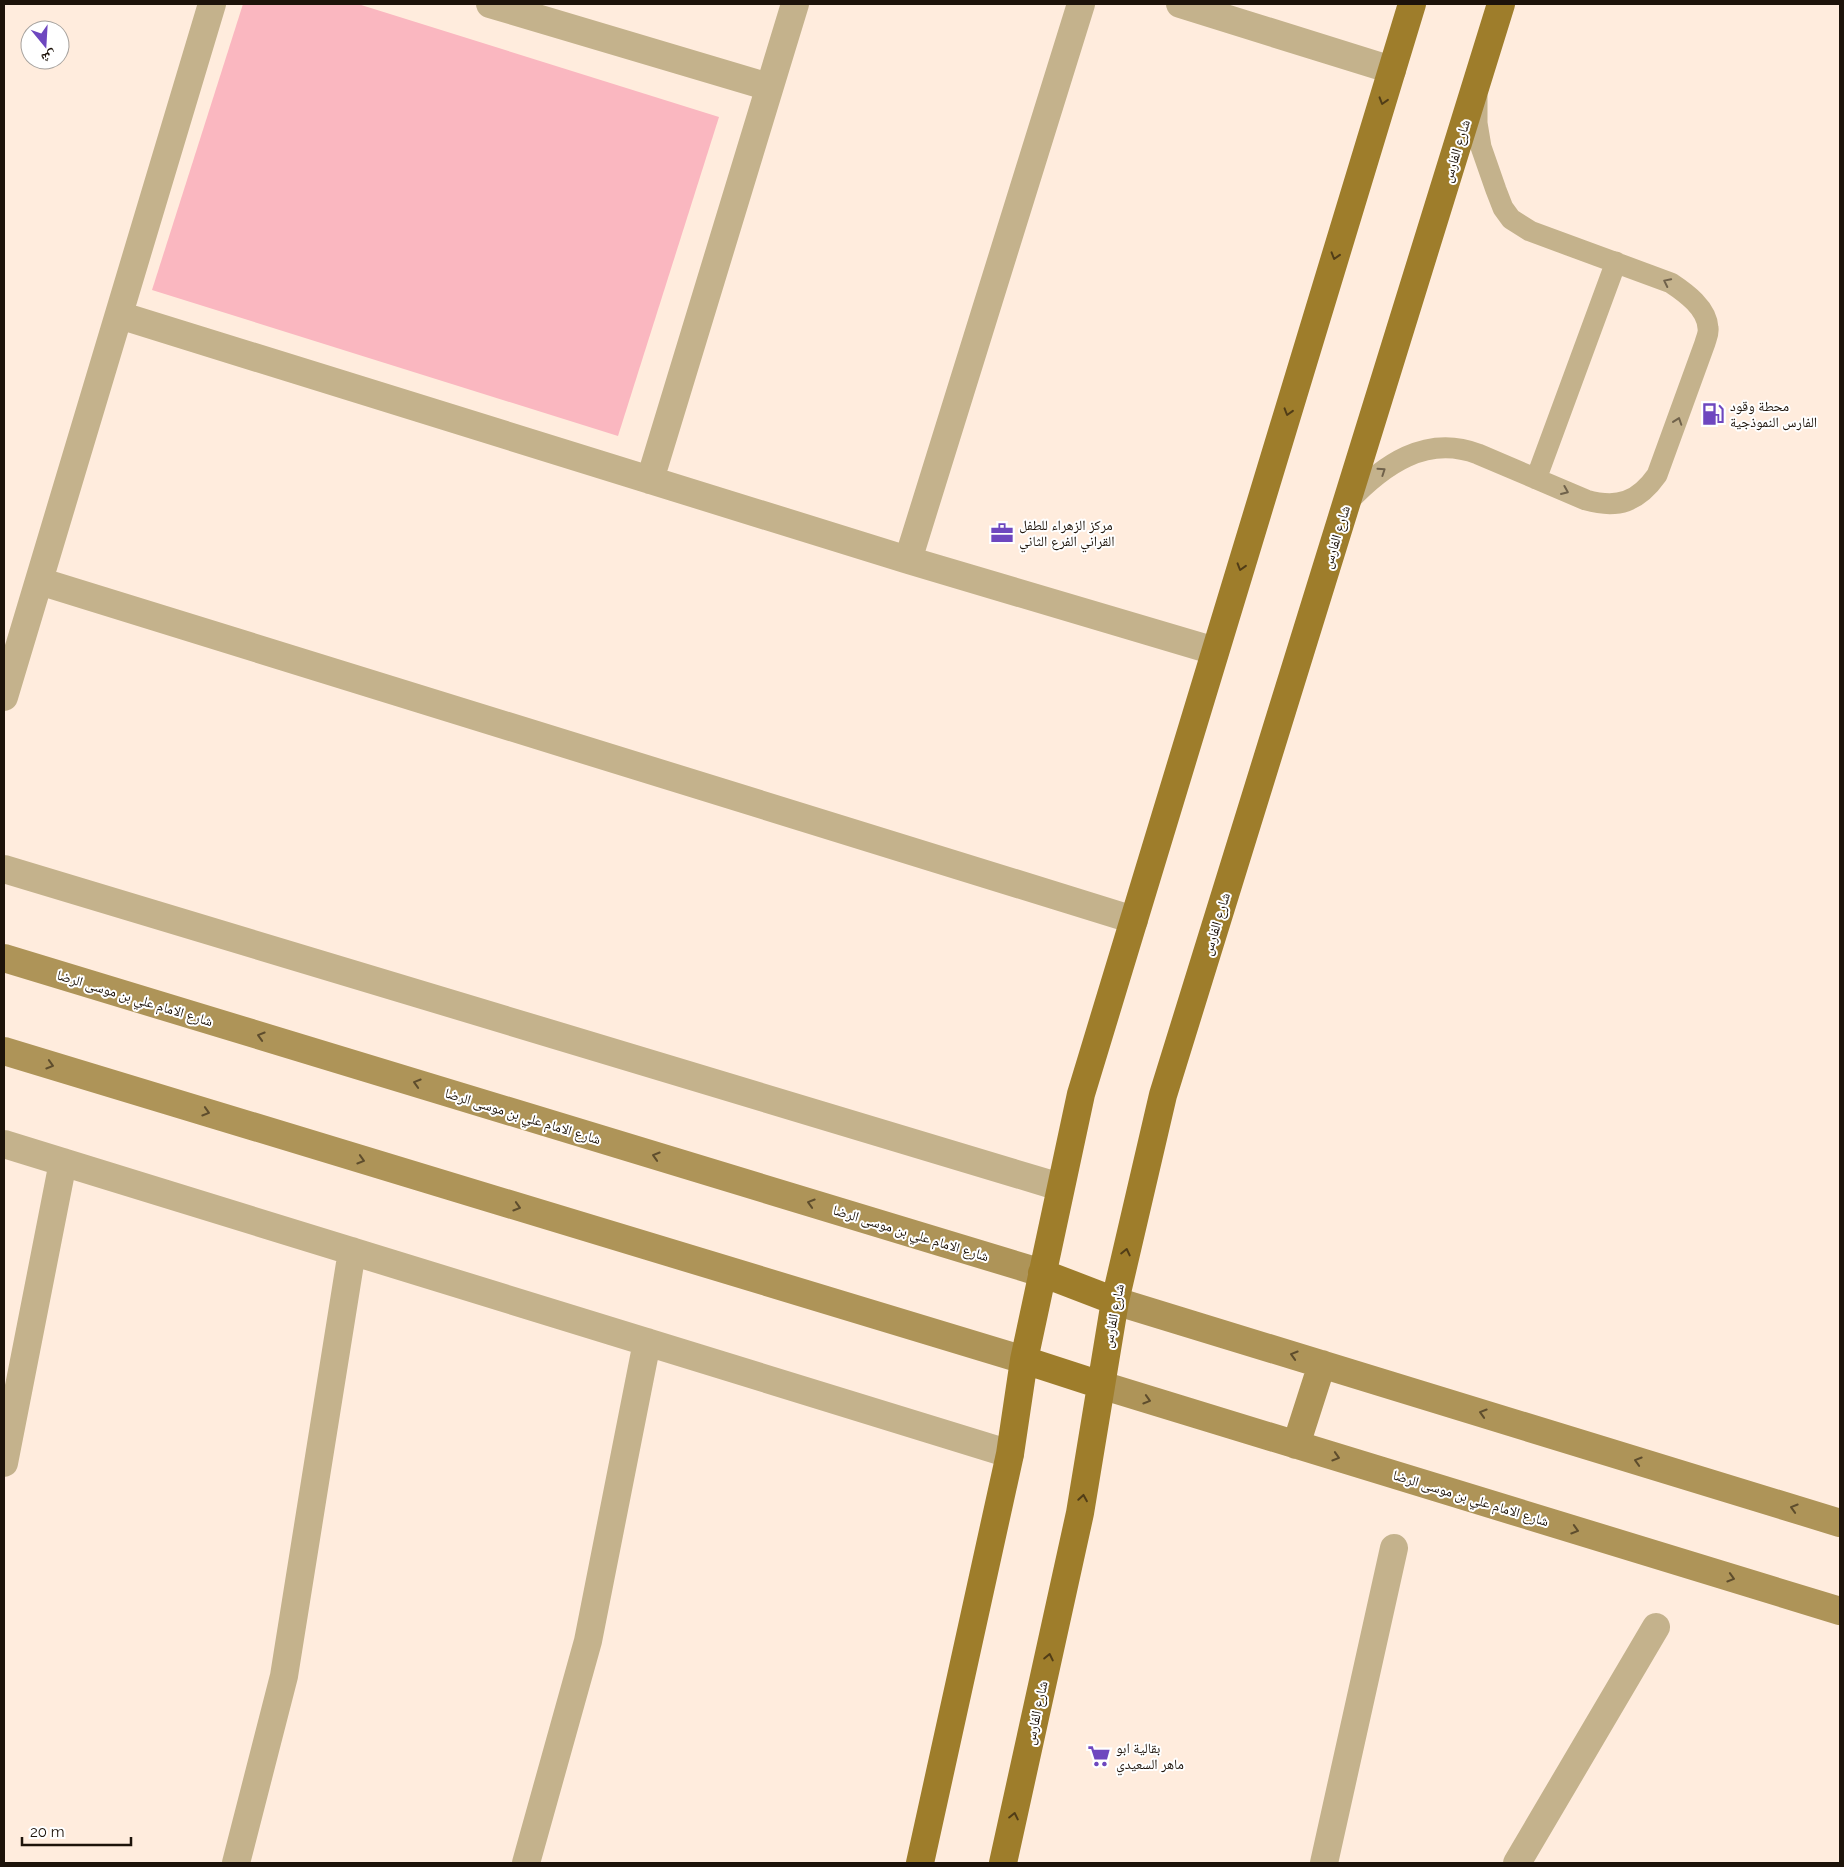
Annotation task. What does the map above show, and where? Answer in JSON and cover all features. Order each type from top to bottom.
[{"type":"main road","points":[[920,1863],[1010,1454],[1024,1360],[1081,1094],[1412,4]]},
{"type":"main road","name":"شارع الفارس","points":[[1004,1863],[1080,1513],[1115,1301],[1163,1095],[1501,4]]},
{"type":"main road","name":"شارع الامام علي بن موسى الرضا","points":[[4,958],[1042,1273]]},
{"type":"main road","points":[[4,1051],[1101,1385]]},
{"type":"main road","points":[[1042,1273],[1115,1301],[1840,1523]]},
{"type":"main road","points":[[1296,1445],[1322,1364]]},
{"type":"main road","name":"شارع الامام علي بن موسى الرضا","points":[[1101,1385],[1840,1611]]},
{"type":"street","points":[[4,698],[212,4]]},
{"type":"street","points":[[490,4],[769,87]]},
{"type":"street","points":[[650,480],[795,4]]},
{"type":"street","points":[[908,560],[1081,4]]},
{"type":"street","points":[[1180,4],[1392,70]]},
{"type":"street","points":[[119,315],[908,560],[1215,651]]},
{"type":"street","points":[[39,581],[1134,920]]},
{"type":"street","points":[[4,869],[1060,1187]]},
{"type":"street","points":[[4,1144],[1010,1454]]},
{"type":"street","points":[[4,1463],[63,1162]]},
{"type":"street","points":[[236,1863],[284,1676],[352,1250]]},
{"type":"street","points":[[526,1863],[588,1641],[647,1342]]},
{"type":"street","points":[[1324,1863],[1394,1548]]},
{"type":"street","points":[[1517,1863],[1656,1627]]},
{"type":"lane","points":[[1346,504],[1366,484],[1392,464],[1410,455],[1433,448],[1446,447],[1464,449],[1586,500],[1602,504],[1628,501],[1649,486],[1657,475],[1705,344],[1709,330],[1707,320],[1697,304],[1671,283],[1530,231],[1511,218],[1503,208],[1481,147],[1477,123],[1477,84]]},
{"type":"lane","points":[[1536,479],[1616,262]]},
{"type":"shaded area","points":[[243,4],[358,4],[719,117],[618,436],[152,290]]},
{"type":"place","name":"محطة وقود الفارس النموذجية","points":[[1713,414]]},
{"type":"place","name":"مركز الزهراء للطفل القراني الفرع الثاني","points":[[1002,533]]},
{"type":"place","name":"بقالية ابو ماهر السعيدي","points":[[1099,1756]]}]
